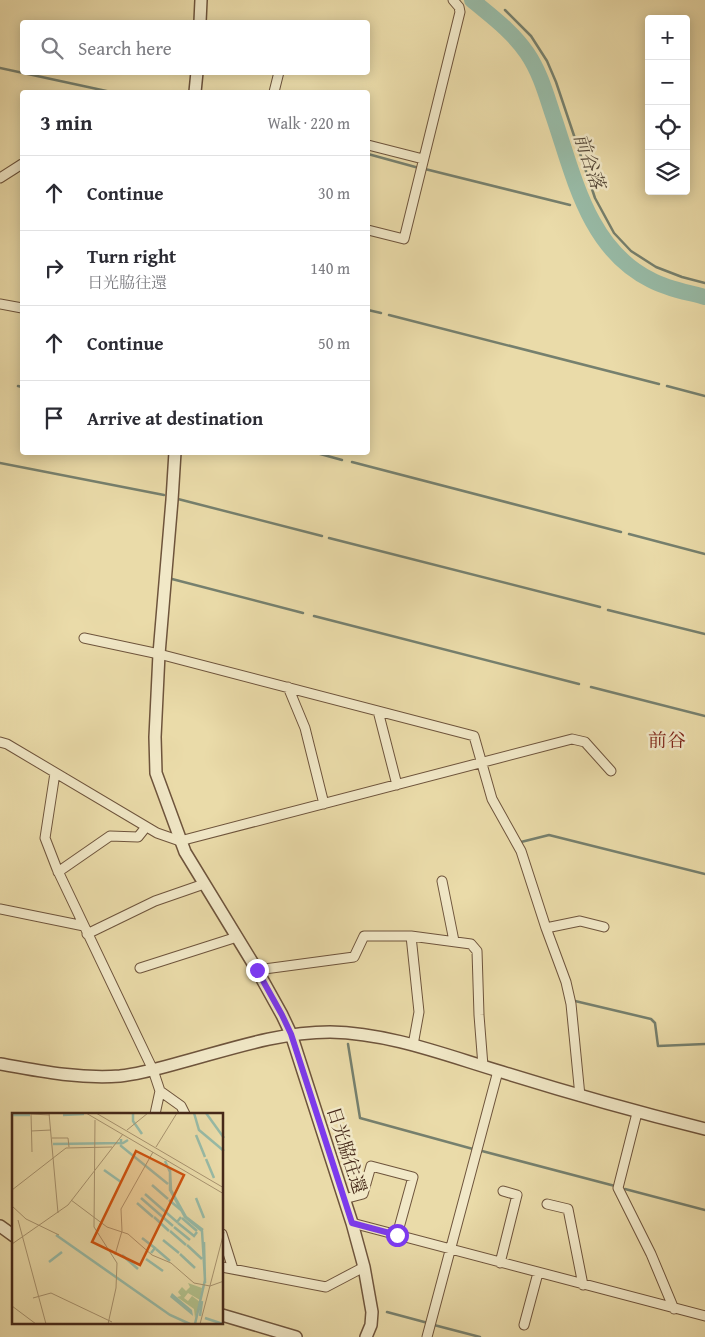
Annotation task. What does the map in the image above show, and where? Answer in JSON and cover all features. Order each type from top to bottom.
[{"type":"street","points":[[200,20],[201,0]]},
{"type":"street","points":[[370,230],[404,239],[460,12],[460,7],[452,0]]},
{"type":"street","points":[[195,90],[197,75]]},
{"type":"street","points":[[274,90],[278,75]]},
{"type":"street","points":[[370,146],[423,161]]},
{"type":"street","points":[[0,178],[20,165]]},
{"type":"street","points":[[0,304],[20,308]]},
{"type":"street","name":"日光脇往還","points":[[174,455],[159,654],[155,737],[156,773],[185,852],[257,970],[291,1034],[352,1223],[364,1268],[372,1312],[371,1326],[366,1337]]},
{"type":"street","points":[[84,638],[159,654],[474,736],[492,799],[521,851],[566,982],[571,1004],[580,1096]]},
{"type":"street","points":[[288,687],[305,728],[324,804]]},
{"type":"street","points":[[378,711],[397,785]]},
{"type":"street","points":[[0,742],[7,744],[157,833],[180,841],[572,739],[585,742],[610,771]]},
{"type":"street","points":[[55,773],[45,838],[58,872],[153,1070],[160,1091],[155,1113]]},
{"type":"street","points":[[58,872],[110,836],[138,837],[146,826]]},
{"type":"street","points":[[442,881],[454,941]]},
{"type":"street","points":[[0,909],[86,930],[155,901],[204,884]]},
{"type":"street","points":[[546,928],[580,921],[604,927]]},
{"type":"street","points":[[257,970],[354,957],[364,936],[410,936],[471,944],[477,951],[482,1066]]},
{"type":"street","points":[[410,936],[419,1012],[413,1045]]},
{"type":"street","points":[[140,968],[237,937]]},
{"type":"street","points":[[0,1064],[40,1072],[83,1076],[120,1076],[153,1070],[291,1034],[352,1033],[413,1045],[580,1096],[705,1130]]},
{"type":"street","points":[[427,1337],[498,1071]]},
{"type":"street","points":[[160,1091],[181,1106],[184,1113]]},
{"type":"street","points":[[638,1112],[618,1188],[651,1254],[674,1309]]},
{"type":"street","points":[[344,1199],[363,1194],[371,1166],[412,1177],[397,1235]]},
{"type":"street","points":[[500,1263],[517,1195],[502,1191]]},
{"type":"street","points":[[547,1204],[568,1209],[583,1284]]},
{"type":"street","points":[[352,1223],[705,1316]]},
{"type":"street","points":[[0,1226],[12,1235]]},
{"type":"street","points":[[224,1241],[232,1269]]},
{"type":"street","points":[[224,1267],[326,1287],[364,1268]]},
{"type":"street","points":[[524,1325],[538,1273]]},
{"type":"street","points":[[224,1316],[296,1337]]},
{"type":"waterway","name":"前谷落","points":[[472,0],[508,31],[532,60],[542,83],[586,209],[612,250],[630,267],[651,280],[670,288],[705,297]]},
{"type":"waterway","points":[[505,10],[531,36],[547,61],[556,82],[595,198],[614,233],[631,251],[656,267],[705,283]]},
{"type":"waterway","points":[[0,68],[20,72]]},
{"type":"waterway","points":[[32,75],[102,90]]},
{"type":"waterway","points":[[370,155],[419,168]]},
{"type":"waterway","points":[[425,169],[570,205]]},
{"type":"waterway","points":[[370,310],[381,313]]},
{"type":"waterway","points":[[389,315],[659,384]]},
{"type":"waterway","points":[[667,386],[705,396]]},
{"type":"waterway","points":[[324,455],[342,460]]},
{"type":"waterway","points":[[352,462],[621,532]]},
{"type":"waterway","points":[[0,463],[164,495]]},
{"type":"waterway","points":[[178,499],[322,536]]},
{"type":"waterway","points":[[629,534],[705,554]]},
{"type":"waterway","points":[[329,538],[600,607]]},
{"type":"waterway","points":[[172,579],[303,613]]},
{"type":"waterway","points":[[608,610],[705,634]]},
{"type":"waterway","points":[[314,616],[579,684]]},
{"type":"waterway","points":[[591,687],[705,716]]},
{"type":"waterway","points":[[521,842],[549,835],[705,874]]},
{"type":"waterway","points":[[575,1001],[651,1019],[655,1023],[658,1046],[705,1044]]},
{"type":"waterway","points":[[348,1044],[360,1118],[473,1149]]},
{"type":"waterway","points":[[482,1151],[615,1186]]},
{"type":"waterway","points":[[625,1189],[705,1210]]},
{"type":"waterway","points":[[387,1312],[428,1323]]},
{"type":"waterway","points":[[434,1325],[480,1337]]},
{"type":"district","name":"前谷","points":[[667,740]]},
{"type":"route","points":[[257,970],[291,1034],[352,1223],[397,1235]]}]
